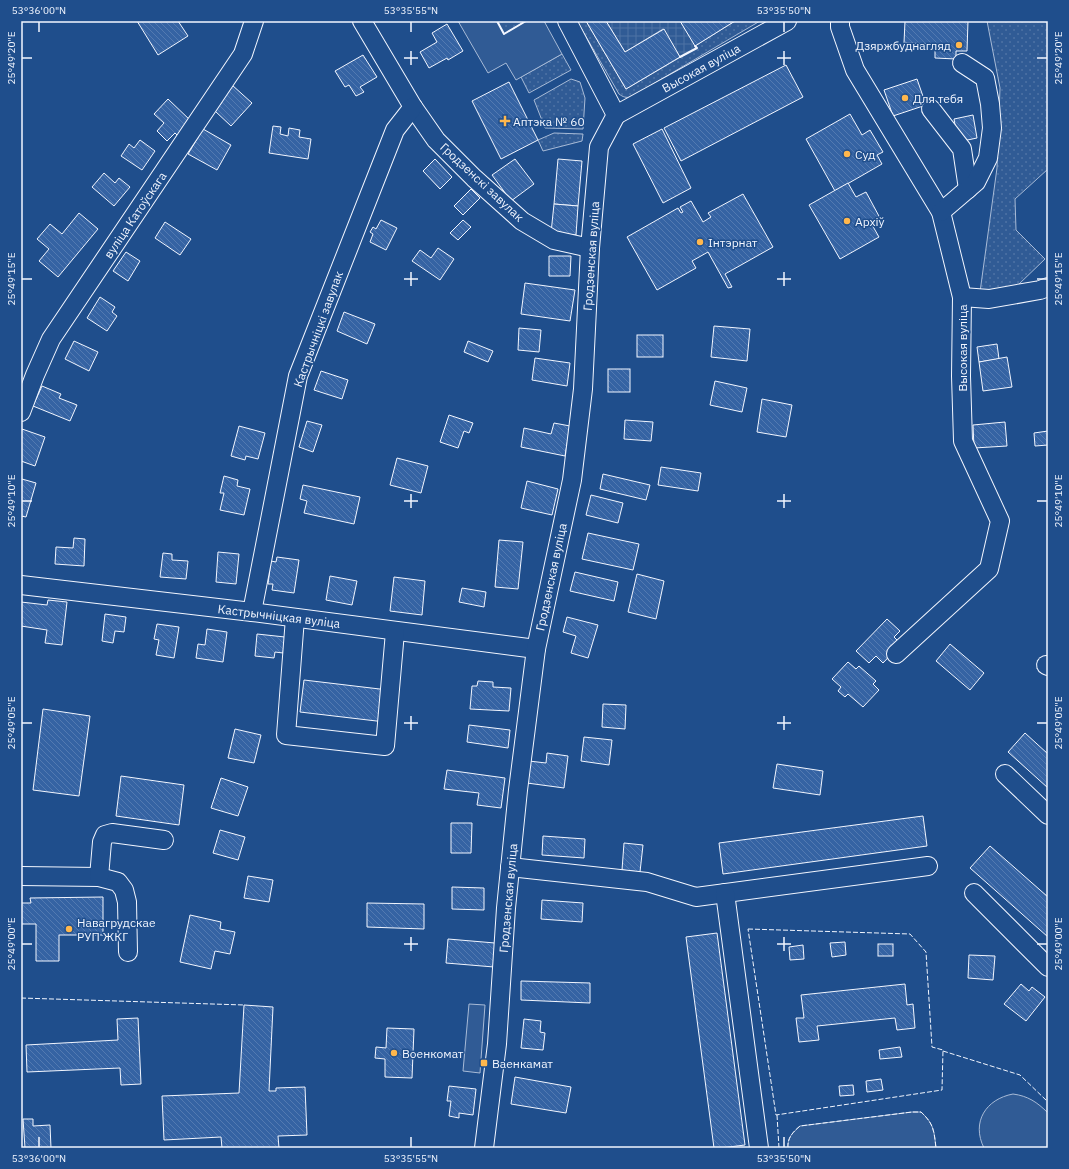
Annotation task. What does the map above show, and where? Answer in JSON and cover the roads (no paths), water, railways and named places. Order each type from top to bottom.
[{"type":"street","name":"вуліца Катоўскага","points":[[21,412],[51,339],[243,54],[254,21]]},
{"type":"street","name":"Гродзенскі завулак","points":[[362,21],[413,107],[436,140],[474,178],[522,221],[554,240],[590,248]]},
{"type":"street","points":[[567,21],[616,115]]},
{"type":"street","name":"Высокая вуліца","points":[[616,115],[787,21]]},
{"type":"street","name":"Высокая вуліца","points":[[840,21],[840,27],[855,70],[941,212],[962,297],[961,376],[963,441],[1000,521],[989,569],[896,654]]},
{"type":"street","points":[[941,212],[976,182],[988,158],[992,128],[990,104],[985,78],[962,63]]},
{"type":"street","name":"Кастрычніцкі завулак","points":[[252,612],[298,376],[394,130],[413,107]]},
{"type":"street","points":[[931,109],[962,149],[968,188]]},
{"type":"street","name":"Гродзенская вуліца","points":[[484,1148],[497,1044],[492,1019],[518,790],[536,649],[572,480],[583,389],[590,248],[600,147],[616,115]]},
{"type":"street","points":[[962,297],[989,299],[1040,290],[1048,287]]},
{"type":"street","name":"Кастрычніцкая вуліца","points":[[21,585],[252,612],[395,632],[536,649]]},
{"type":"street","points":[[295,618],[286,735],[385,746],[395,632]]},
{"type":"street","points":[[1005,774],[1048,815]]},
{"type":"street","points":[[99,877],[102,842],[105,835],[112,833],[164,840]]},
{"type":"street","points":[[510,867],[647,882],[696,897],[928,866]]},
{"type":"street","points":[[21,876],[99,877],[118,882],[124,890],[127,902],[128,952]]},
{"type":"street","points":[[725,893],[759,1148]]},
{"type":"street","points":[[974,893],[1048,967]]},
{"type":"place","name":"Дзяржбуднагляд","points":[[959,45]]},
{"type":"place","name":"Для тебя","points":[[905,98]]},
{"type":"place","name":"Аптэка № 60","points":[[505,121]]},
{"type":"place","name":"Суд","points":[[847,154]]},
{"type":"place","name":"Архіў","points":[[847,221]]},
{"type":"place","name":"Інтэрнат","points":[[700,242]]},
{"type":"place","name":"Навагрудскае РУП ЖКГ","points":[[69,929]]},
{"type":"place","name":"Военкомат","points":[[394,1053]]},
{"type":"place","name":"Ваенкамат","points":[[484,1063]]}]
